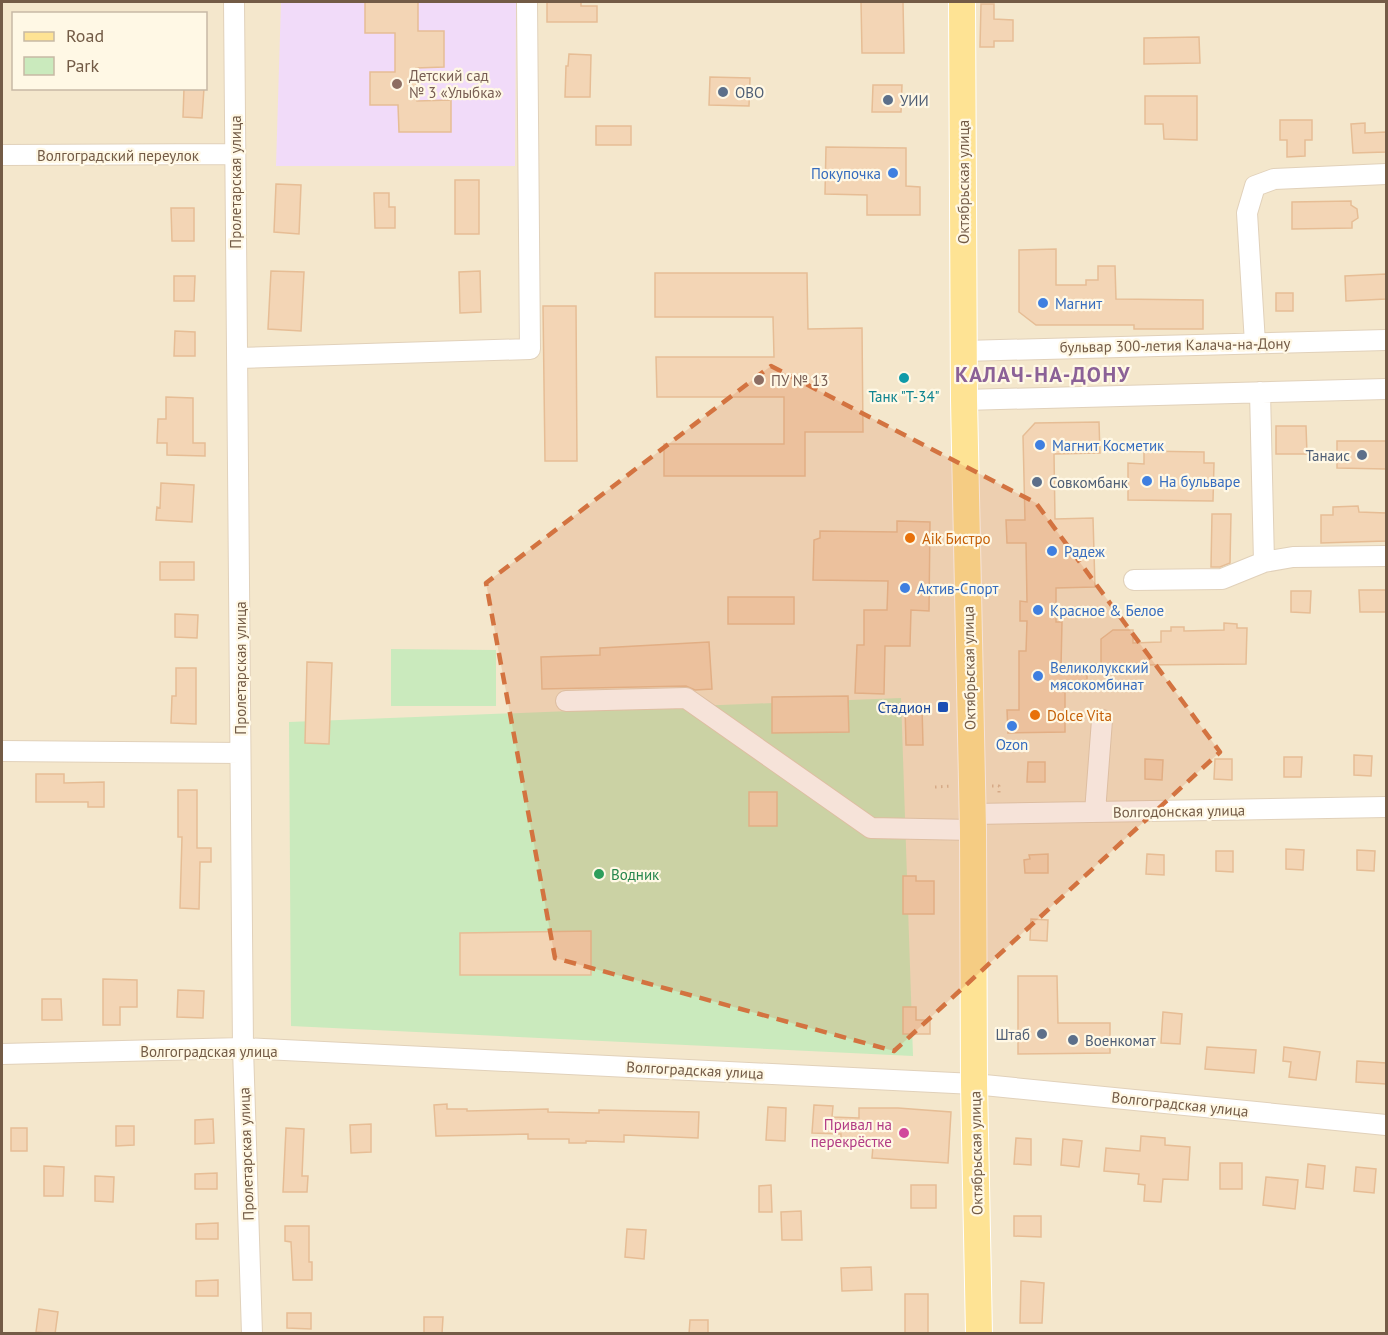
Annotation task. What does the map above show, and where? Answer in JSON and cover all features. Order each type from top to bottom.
[{"type":"main road","name":"Октябрьская улица","points":[[962,2],[964,400],[973,822],[974,1084],[979,1334]]},
{"type":"street","name":"Пролетарская улица","points":[[234,2],[243,1048],[252,1334]]},
{"type":"street","points":[[237,358],[530,349],[527,2]]},
{"type":"street","name":"Волгоградский переулок","points":[[2,155],[235,154]]},
{"type":"street","points":[[1255,343],[1247,213],[1255,186],[1274,178],[1386,174]]},
{"type":"street","name":"бульвар 300-летия Калача-на-Дону","points":[[964,351],[1386,340]]},
{"type":"street","points":[[964,400],[1386,389]]},
{"type":"street","points":[[1260,392],[1264,562]]},
{"type":"street","points":[[1134,579],[1222,579],[1264,562],[1293,557],[1386,556]]},
{"type":"street","name":"Волгодонская улица","points":[[566,701],[686,698],[871,828],[1095,812],[1386,807]]},
{"type":"street","points":[[1095,812],[1102,720]]},
{"type":"street","points":[[2,750],[240,753]]},
{"type":"street","name":"Волгоградская улица","points":[[2,1054],[243,1048],[974,1084],[1386,1125]]},
{"type":"highlighted area","points":[[771,366],[1036,503],[1220,752],[894,1051],[555,958],[486,583]]},
{"type":"shaded area","points":[[2,2],[1386,2],[1386,1333],[2,1333]]},
{"type":"shaded area","name":"Детский сад № 3 «Улыбка»","points":[[281,2],[516,2],[515,166],[276,166]]},
{"type":"green space","points":[[391,649],[496,650],[496,706],[391,706]]},
{"type":"green space","name":"Водник","points":[[901,698],[913,1056],[291,1026],[289,722]]},
{"type":"building","points":[[365,2],[418,2],[418,31],[444,31],[444,67],[416,68],[417,101],[451,100],[451,132],[399,132],[398,105],[370,105],[370,72],[395,72],[395,33],[365,33]]},
{"type":"building","points":[[547,2],[581,2],[581,6],[597,6],[597,22],[547,22]]},
{"type":"building","points":[[861,2],[903,2],[904,53],[862,53]]},
{"type":"building","points":[[981,4],[994,4],[994,19],[1013,20],[1013,41],[994,41],[994,47],[980,47]]},
{"type":"building","points":[[1199,37],[1200,63],[1144,64],[1144,38]]},
{"type":"building","points":[[569,54],[591,55],[590,97],[565,97],[566,66],[568,66]]},
{"type":"building","points":[[710,77],[750,78],[749,106],[709,105]]},
{"type":"building","points":[[873,85],[902,85],[901,112],[872,112]]},
{"type":"building","points":[[184,90],[204,90],[202,118],[183,117]]},
{"type":"building","points":[[1145,96],[1197,96],[1197,140],[1164,139],[1163,124],[1145,124]]},
{"type":"building","points":[[1280,120],[1312,120],[1312,140],[1305,140],[1305,156],[1287,157],[1287,140],[1280,140]]},
{"type":"building","points":[[1365,123],[1365,133],[1386,132],[1386,152],[1353,153],[1351,124]]},
{"type":"building","points":[[596,126],[631,126],[631,145],[596,145]]},
{"type":"building","points":[[826,147],[906,148],[906,186],[920,187],[920,215],[867,215],[867,195],[825,194]]},
{"type":"building","points":[[455,180],[479,180],[479,234],[455,234]]},
{"type":"building","points":[[276,184],[301,185],[299,234],[274,232]]},
{"type":"building","points":[[374,193],[389,193],[389,207],[395,207],[395,228],[375,228]]},
{"type":"building","points":[[1351,201],[1351,205],[1357,209],[1358,218],[1352,222],[1352,228],[1292,229],[1292,202]]},
{"type":"building","points":[[171,208],[194,208],[194,241],[172,241]]},
{"type":"building","points":[[1056,249],[1056,285],[1086,285],[1086,280],[1098,280],[1098,266],[1115,266],[1116,299],[1203,300],[1203,329],[1134,329],[1134,325],[1036,325],[1019,312],[1019,250]]},
{"type":"building","points":[[271,271],[304,272],[301,331],[268,329]]},
{"type":"building","points":[[480,271],[481,312],[460,313],[459,272]]},
{"type":"building","name":"ПУ № 13","points":[[655,273],[807,273],[808,329],[862,328],[863,432],[805,432],[805,476],[664,476],[664,444],[784,444],[784,397],[657,397],[656,357],[774,357],[773,317],[655,317]]},
{"type":"building","points":[[1386,274],[1386,299],[1346,301],[1345,276]]},
{"type":"building","points":[[174,276],[195,276],[194,301],[174,301]]},
{"type":"building","points":[[1276,293],[1293,293],[1293,311],[1276,311]]},
{"type":"building","points":[[543,306],[576,306],[577,461],[545,461]]},
{"type":"building","points":[[175,331],[195,332],[195,356],[174,356]]},
{"type":"building","points":[[166,397],[193,398],[193,443],[205,443],[205,456],[167,455],[167,443],[157,443],[158,419],[166,419]]},
{"type":"building","points":[[1099,422],[1100,453],[1054,454],[1055,519],[1093,518],[1095,587],[1056,588],[1056,622],[1062,622],[1061,668],[1087,668],[1087,686],[1065,686],[1065,732],[1008,733],[1007,710],[1019,710],[1019,651],[1026,651],[1027,621],[1020,621],[1020,601],[1027,602],[1026,543],[1007,543],[1006,520],[1025,520],[1023,436],[1035,423]]},
{"type":"building","points":[[1276,426],[1306,426],[1307,454],[1276,454]]},
{"type":"building","name":"Танаис","points":[[1337,441],[1386,441],[1386,469],[1337,468]]},
{"type":"building","points":[[1144,451],[1204,452],[1204,463],[1214,463],[1213,501],[1128,500],[1128,463],[1144,464]]},
{"type":"building","points":[[161,483],[194,485],[192,522],[156,520],[157,507],[160,508]]},
{"type":"building","points":[[1358,506],[1359,512],[1386,513],[1386,541],[1321,543],[1321,515],[1333,515],[1333,507]]},
{"type":"building","points":[[1212,514],[1231,514],[1230,563],[1220,567],[1211,567]]},
{"type":"building","points":[[897,521],[930,522],[929,611],[911,610],[910,646],[885,646],[884,694],[855,693],[857,645],[864,645],[864,610],[887,610],[888,581],[813,580],[814,540],[820,538],[820,531],[897,532]]},
{"type":"building","points":[[160,562],[194,562],[194,580],[160,580]]},
{"type":"building","points":[[1359,590],[1386,590],[1386,612],[1360,612]]},
{"type":"building","points":[[1291,591],[1311,591],[1310,613],[1291,612]]},
{"type":"building","points":[[728,597],[794,597],[794,624],[728,624]]},
{"type":"building","points":[[175,614],[198,615],[197,638],[175,637]]},
{"type":"building","points":[[1224,623],[1237,624],[1237,628],[1247,628],[1246,664],[1139,665],[1140,668],[1115,669],[1115,665],[1101,666],[1101,639],[1113,630],[1133,630],[1133,643],[1161,642],[1161,631],[1171,631],[1171,627],[1184,627],[1184,631],[1224,630]]},
{"type":"building","points":[[709,642],[712,689],[695,690],[686,686],[542,689],[541,657],[600,655],[600,648]]},
{"type":"building","points":[[307,662],[332,663],[329,744],[305,743]]},
{"type":"building","points":[[176,668],[196,668],[196,724],[171,723],[172,696],[176,696]]},
{"type":"building","points":[[848,696],[849,732],[772,733],[772,697]]},
{"type":"building","points":[[905,706],[922,706],[923,745],[906,745]]},
{"type":"building","points":[[1354,755],[1372,756],[1371,776],[1354,775]]},
{"type":"building","points":[[1284,757],[1302,757],[1301,777],[1284,777]]},
{"type":"building","points":[[1145,759],[1163,760],[1162,780],[1145,779]]},
{"type":"building","points":[[1215,759],[1232,759],[1232,780],[1214,779]]},
{"type":"building","points":[[1028,762],[1045,762],[1045,782],[1027,782]]},
{"type":"building","points":[[36,774],[64,774],[64,783],[104,782],[104,807],[88,807],[88,802],[36,802]]},
{"type":"building","points":[[178,790],[197,790],[197,848],[211,848],[211,862],[200,862],[199,909],[180,908],[182,837],[178,837]]},
{"type":"building","points":[[749,792],[777,792],[777,826],[749,826]]},
{"type":"building","points":[[1286,849],[1304,850],[1303,870],[1286,869]]},
{"type":"building","points":[[1357,850],[1375,851],[1374,871],[1357,870]]},
{"type":"building","points":[[1216,851],[1233,851],[1233,872],[1216,871]]},
{"type":"building","points":[[1048,854],[1048,873],[1025,873],[1024,860],[1030,859],[1029,855]]},
{"type":"building","points":[[1147,854],[1164,855],[1164,875],[1146,874]]},
{"type":"building","points":[[903,876],[916,876],[916,881],[934,881],[934,914],[903,914]]},
{"type":"building","points":[[1031,919],[1048,920],[1047,941],[1030,940]]},
{"type":"building","points":[[591,931],[591,975],[460,975],[460,933]]},
{"type":"building","points":[[1018,976],[1057,976],[1058,1023],[1110,1023],[1110,1053],[1018,1054]]},
{"type":"building","points":[[103,979],[137,980],[137,1007],[120,1007],[120,1025],[103,1025]]},
{"type":"building","points":[[178,990],[204,991],[203,1018],[177,1017]]},
{"type":"building","points":[[42,999],[61,999],[62,1020],[42,1020]]},
{"type":"building","points":[[903,1007],[916,1007],[916,1020],[930,1020],[930,1034],[903,1034]]},
{"type":"building","points":[[1163,1012],[1182,1014],[1180,1044],[1161,1043]]},
{"type":"building","points":[[1207,1047],[1256,1050],[1254,1073],[1205,1069]]},
{"type":"building","points":[[1284,1047],[1320,1052],[1316,1080],[1289,1077],[1291,1062],[1283,1061]]},
{"type":"building","points":[[1357,1061],[1386,1063],[1386,1084],[1356,1082]]},
{"type":"building","points":[[447,1104],[447,1109],[467,1109],[467,1111],[548,1109],[548,1112],[599,1113],[599,1110],[699,1112],[698,1138],[624,1135],[624,1142],[569,1143],[569,1139],[528,1139],[528,1134],[436,1136],[434,1105]]},
{"type":"building","points":[[814,1105],[833,1106],[832,1117],[859,1118],[859,1108],[951,1112],[948,1163],[872,1158],[873,1146],[841,1144],[841,1134],[812,1133]]},
{"type":"building","points":[[768,1107],[786,1108],[785,1141],[766,1140]]},
{"type":"building","points":[[213,1119],[214,1143],[195,1144],[195,1120]]},
{"type":"building","points":[[371,1124],[371,1152],[351,1153],[350,1125]]},
{"type":"building","points":[[116,1126],[134,1126],[134,1145],[116,1146]]},
{"type":"building","points":[[11,1128],[27,1128],[27,1151],[11,1151]]},
{"type":"building","points":[[286,1128],[304,1129],[302,1176],[308,1176],[307,1192],[283,1192]]},
{"type":"building","points":[[1141,1136],[1165,1138],[1165,1145],[1190,1147],[1188,1180],[1163,1179],[1161,1202],[1144,1201],[1145,1185],[1138,1184],[1139,1174],[1104,1171],[1106,1148],[1140,1151]]},
{"type":"building","points":[[1016,1138],[1031,1139],[1031,1165],[1014,1164]]},
{"type":"building","points":[[1063,1139],[1082,1141],[1079,1167],[1061,1165]]},
{"type":"building","points":[[1220,1163],[1242,1163],[1242,1189],[1220,1189]]},
{"type":"building","points":[[1308,1164],[1325,1166],[1323,1189],[1306,1187]]},
{"type":"building","points":[[44,1166],[64,1167],[63,1196],[44,1196]]},
{"type":"building","points":[[1356,1167],[1376,1169],[1374,1193],[1354,1191]]},
{"type":"building","points":[[217,1173],[217,1189],[195,1189],[195,1174]]},
{"type":"building","points":[[95,1176],[114,1177],[113,1202],[95,1201]]},
{"type":"building","points":[[1266,1177],[1298,1180],[1295,1209],[1263,1205]]},
{"type":"building","points":[[771,1185],[772,1212],[759,1212],[759,1186]]},
{"type":"building","points":[[911,1185],[936,1185],[936,1208],[911,1208]]},
{"type":"building","points":[[801,1211],[802,1240],[782,1240],[781,1212]]},
{"type":"building","points":[[1014,1216],[1041,1216],[1041,1237],[1014,1236]]},
{"type":"building","points":[[218,1223],[218,1239],[196,1239],[196,1224]]},
{"type":"building","points":[[285,1226],[309,1226],[309,1262],[312,1262],[312,1280],[293,1280],[291,1242],[285,1241]]},
{"type":"building","points":[[627,1229],[646,1230],[644,1259],[625,1257]]},
{"type":"building","points":[[871,1267],[872,1290],[842,1291],[841,1268]]},
{"type":"building","points":[[218,1280],[218,1296],[196,1296],[196,1281]]},
{"type":"building","points":[[1021,1281],[1044,1283],[1042,1323],[1020,1323]]},
{"type":"building","points":[[905,1294],[928,1294],[928,1334],[905,1334]]},
{"type":"building","points":[[39,1309],[58,1312],[55,1334],[36,1332]]},
{"type":"building","points":[[287,1313],[311,1313],[311,1329],[287,1328]]},
{"type":"building","points":[[424,1317],[443,1317],[442,1334],[424,1334]]},
{"type":"building","points":[[690,1320],[708,1320],[708,1334],[689,1334]]},
{"type":"place","name":"Детский сад № 3 «Улыбка»","points":[[397,84]]},
{"type":"place","name":"ОВО","points":[[723,92]]},
{"type":"place","name":"УИИ","points":[[888,100]]},
{"type":"place","name":"Покупочка","points":[[893,173]]},
{"type":"place","name":"Магнит","points":[[1043,303]]},
{"type":"place","name":"Танк \"Т-34\"","points":[[904,378]]},
{"type":"place","name":"ПУ № 13","points":[[759,380]]},
{"type":"place","name":"Магнит Косметик","points":[[1040,445]]},
{"type":"place","name":"Танаис","points":[[1362,455]]},
{"type":"place","name":"На бульваре","points":[[1147,481]]},
{"type":"place","name":"Совкомбанк","points":[[1037,482]]},
{"type":"place","name":"Aik Бистро","points":[[910,538]]},
{"type":"place","name":"Радеж","points":[[1052,551]]},
{"type":"place","name":"Актив-Спорт","points":[[905,588]]},
{"type":"place","name":"Красное & Белое","points":[[1038,610]]},
{"type":"place","name":"Великолукский мясокомбинат","points":[[1038,676]]},
{"type":"place","name":"Стадион","points":[[943,707]]},
{"type":"place","name":"Dolce Vita","points":[[1035,715]]},
{"type":"place","name":"Ozon","points":[[1012,726]]},
{"type":"place","name":"Водник","points":[[599,874]]},
{"type":"place","name":"Штаб","points":[[1042,1034]]},
{"type":"place","name":"Военкомат","points":[[1073,1040]]},
{"type":"place","name":"Привал на перекрёстке","points":[[904,1133]]},
{"type":"district","name":"КАЛАЧ-НА-ДОНУ","points":[[1043,374]]}]
